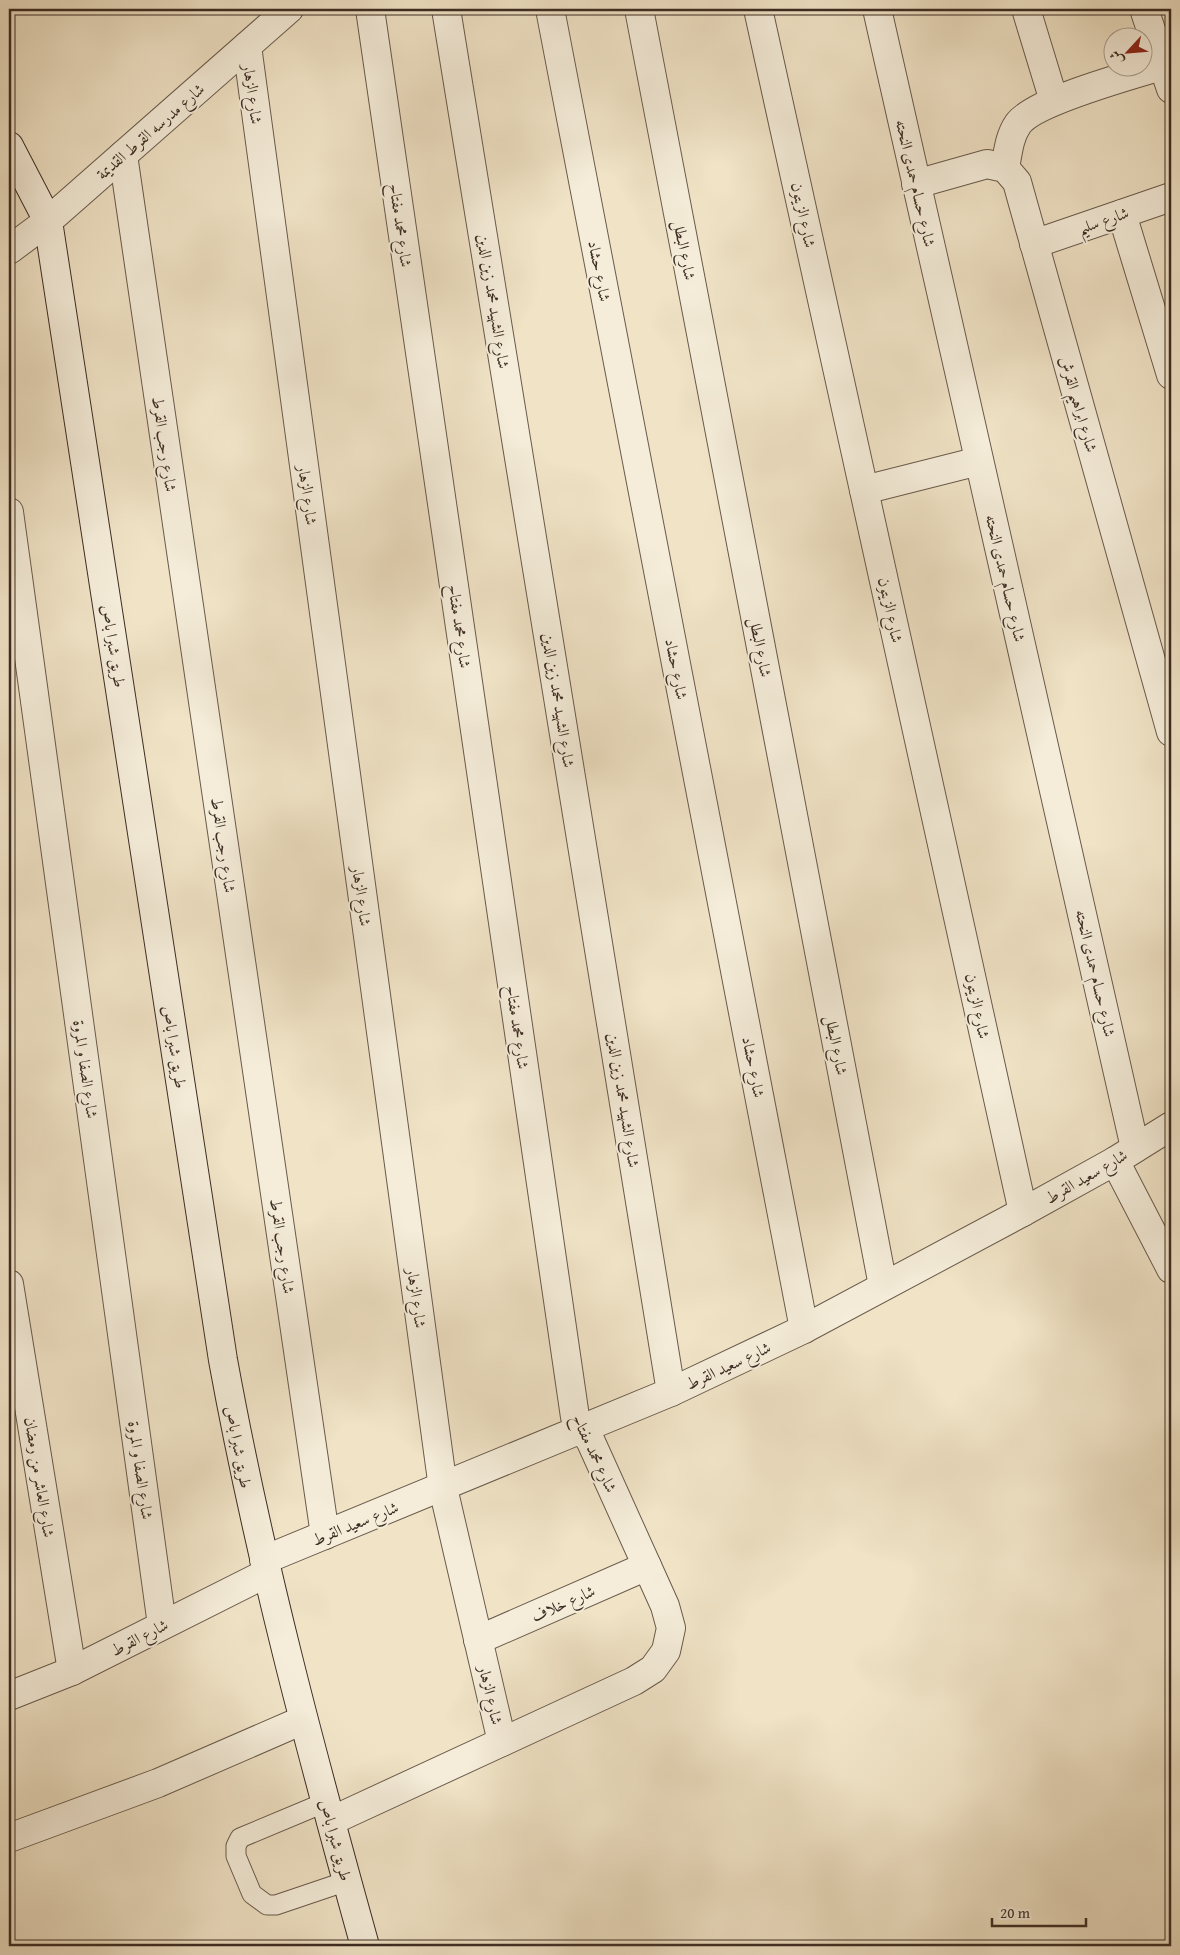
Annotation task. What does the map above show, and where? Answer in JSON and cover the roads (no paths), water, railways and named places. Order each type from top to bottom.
[{"type":"street","name":"شارع مدرسه القرط القديمة","points":[[9,250],[48,221],[289,9]]},
{"type":"street","name":"شارع محمد مفتاح","points":[[328,1811],[502,1742],[634,1681],[653,1669],[666,1651],[671,1628],[665,1606],[588,1437],[577,1422],[574,1408],[370,9]]},
{"type":"street","name":"شارع الشهيد محمد زين الدين","points":[[446,9],[671,1392]]},
{"type":"street","name":"شارع حشاد","points":[[550,9],[804,1329]]},
{"type":"street","name":"شارع البطل","points":[[639,9],[883,1286]]},
{"type":"street","name":"شارع الزيتون","points":[[758,9],[1023,1212]]},
{"type":"street","name":"شارع حسام حمدى النحته","points":[[877,9],[979,461],[1125,1154],[1171,1269]]},
{"type":"street","points":[[1026,9],[1054,101]]},
{"type":"street","points":[[916,184],[988,164],[1005,168],[1012,135],[1018,123],[1028,113],[1054,101],[1169,72],[1144,9]]},
{"type":"street","name":"شارع الزهار","points":[[247,46],[442,1488],[502,1742]]},
{"type":"street","name":"طريق شبرا باص","points":[[9,146],[48,221],[223,1360],[241,1460],[303,1720],[365,1946]]},
{"type":"street","name":"شارع رجب القرط","points":[[123,156],[325,1535]]},
{"type":"street","name":"شارع ابراهيم القرش","points":[[1005,168],[1017,182],[1171,732]]},
{"type":"street","name":"شارع سليم","points":[[1034,244],[1171,197]]},
{"type":"street","points":[[1122,214],[1171,374]]},
{"type":"street","points":[[864,490],[979,461]]},
{"type":"street","name":"شارع الصفا و المروة","points":[[9,512],[162,1625]]},
{"type":"street","name":"شارع سعيد القرط","points":[[265,1566],[325,1535],[671,1392],[804,1329],[1023,1212],[1171,1126]]},
{"type":"street","name":"شارع العاشر من رمضان","points":[[9,1284],[72,1671]]},
{"type":"street","name":"شارع القرط","points":[[9,1696],[72,1671],[162,1625],[265,1566]]},
{"type":"street","name":"شارع خلاف","points":[[478,1640],[647,1566]]},
{"type":"street","points":[[9,1838],[158,1783],[303,1720]]},
{"type":"lane","points":[[328,1811],[240,1838],[236,1846],[236,1856],[252,1894],[267,1905],[276,1905],[347,1881]]}]
